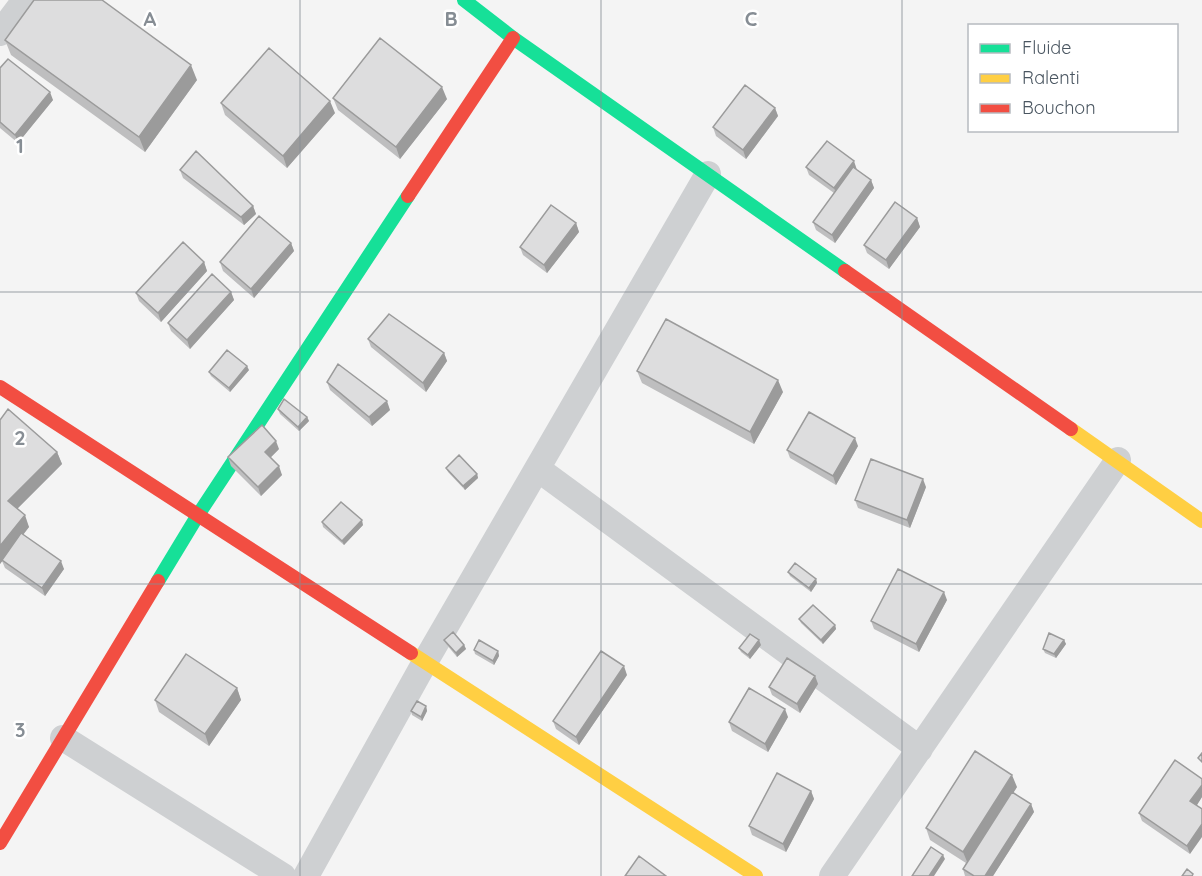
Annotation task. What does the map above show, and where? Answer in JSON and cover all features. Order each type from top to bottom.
[{"type":"street","points":[[0,33],[25,0]]},
{"type":"street","points":[[464,0],[513,38],[1202,521]]},
{"type":"street","points":[[0,843],[198,515],[513,38]]},
{"type":"street","points":[[306,876],[424,662],[708,174]]},
{"type":"street","points":[[0,387],[756,876]]},
{"type":"street","points":[[832,876],[1118,460]]},
{"type":"street","points":[[538,469],[920,749]]},
{"type":"street","points":[[63,738],[283,876]]},
{"type":"building","points":[[34,0],[102,0],[191,65],[139,137],[5,40]]},
{"type":"building","points":[[380,38],[442,87],[396,147],[333,98]]},
{"type":"building","points":[[269,48],[330,101],[283,156],[221,103]]},
{"type":"building","points":[[8,59],[50,92],[15,135],[0,122],[0,68]]},
{"type":"building","points":[[745,85],[775,108],[743,150],[713,127]]},
{"type":"building","points":[[827,141],[854,161],[834,188],[806,167]]},
{"type":"building","points":[[196,151],[253,206],[241,217],[180,170]]},
{"type":"building","points":[[853,167],[871,180],[832,235],[813,222]]},
{"type":"building","points":[[895,202],[917,218],[886,260],[864,245]]},
{"type":"building","points":[[551,205],[576,223],[544,265],[520,247]]},
{"type":"building","points":[[259,216],[291,243],[251,289],[220,262]]},
{"type":"building","points":[[183,242],[204,262],[158,313],[136,293]]},
{"type":"building","points":[[212,274],[231,292],[187,340],[168,323]]},
{"type":"building","points":[[389,314],[444,353],[423,383],[368,339]]},
{"type":"building","points":[[666,319],[778,380],[750,432],[637,371]]},
{"type":"building","points":[[227,350],[247,366],[229,388],[209,372]]},
{"type":"building","points":[[338,364],[387,401],[369,417],[327,382]]},
{"type":"building","points":[[284,399],[307,417],[298,427],[278,409]]},
{"type":"building","points":[[8,409],[57,452],[8,501],[25,515],[0,546],[0,420]]},
{"type":"building","points":[[809,412],[855,438],[833,476],[787,450]]},
{"type":"building","points":[[262,425],[276,441],[265,452],[279,466],[258,487],[228,457]]},
{"type":"building","points":[[459,455],[477,474],[463,486],[446,468]]},
{"type":"building","points":[[871,459],[923,479],[907,520],[855,500]]},
{"type":"building","points":[[341,502],[362,520],[342,541],[322,522]]},
{"type":"building","points":[[21,533],[61,561],[42,588],[2,560]]},
{"type":"building","points":[[795,563],[816,579],[809,588],[788,572]]},
{"type":"building","points":[[898,569],[944,592],[916,644],[871,621]]},
{"type":"building","points":[[813,605],[835,625],[821,640],[799,619]]},
{"type":"building","points":[[453,632],[464,645],[456,653],[444,640]]},
{"type":"building","points":[[1049,633],[1064,640],[1054,654],[1043,649]]},
{"type":"building","points":[[750,634],[759,640],[748,655],[739,648]]},
{"type":"building","points":[[479,640],[498,651],[493,661],[474,650]]},
{"type":"building","points":[[601,651],[624,666],[576,737],[553,721]]},
{"type":"building","points":[[186,654],[237,688],[205,734],[155,700]]},
{"type":"building","points":[[787,658],[815,676],[797,704],[769,687]]},
{"type":"building","points":[[749,688],[785,709],[765,744],[729,722]]},
{"type":"building","points":[[417,701],[426,706],[421,717],[411,711]]},
{"type":"building","points":[[975,751],[1012,775],[963,852],[926,828]]},
{"type":"building","points":[[1175,760],[1202,779],[1202,785],[1190,801],[1202,809],[1202,824],[1187,846],[1139,813]]},
{"type":"building","points":[[777,773],[811,791],[783,844],[749,826]]},
{"type":"building","points":[[1012,792],[1031,804],[985,876],[974,876],[963,869]]},
{"type":"building","points":[[931,847],[943,855],[929,876],[912,876]]},
{"type":"building","points":[[639,856],[666,876],[625,876]]},
{"type":"building","points":[[1187,869],[1193,874],[1192,876],[1182,876]]},
{"type":"traffic: fast","points":[[464,0],[513,38],[845,271]]},
{"type":"traffic: fast","points":[[158,581],[198,515],[408,196]]},
{"type":"traffic: slow","points":[[1071,429],[1202,521]]},
{"type":"traffic: slow","points":[[411,653],[756,876]]},
{"type":"traffic: jam","points":[[408,196],[513,38]]},
{"type":"traffic: jam","points":[[845,271],[1071,429]]},
{"type":"traffic: jam","points":[[0,387],[411,653]]},
{"type":"traffic: jam","points":[[0,843],[158,581]]}]
